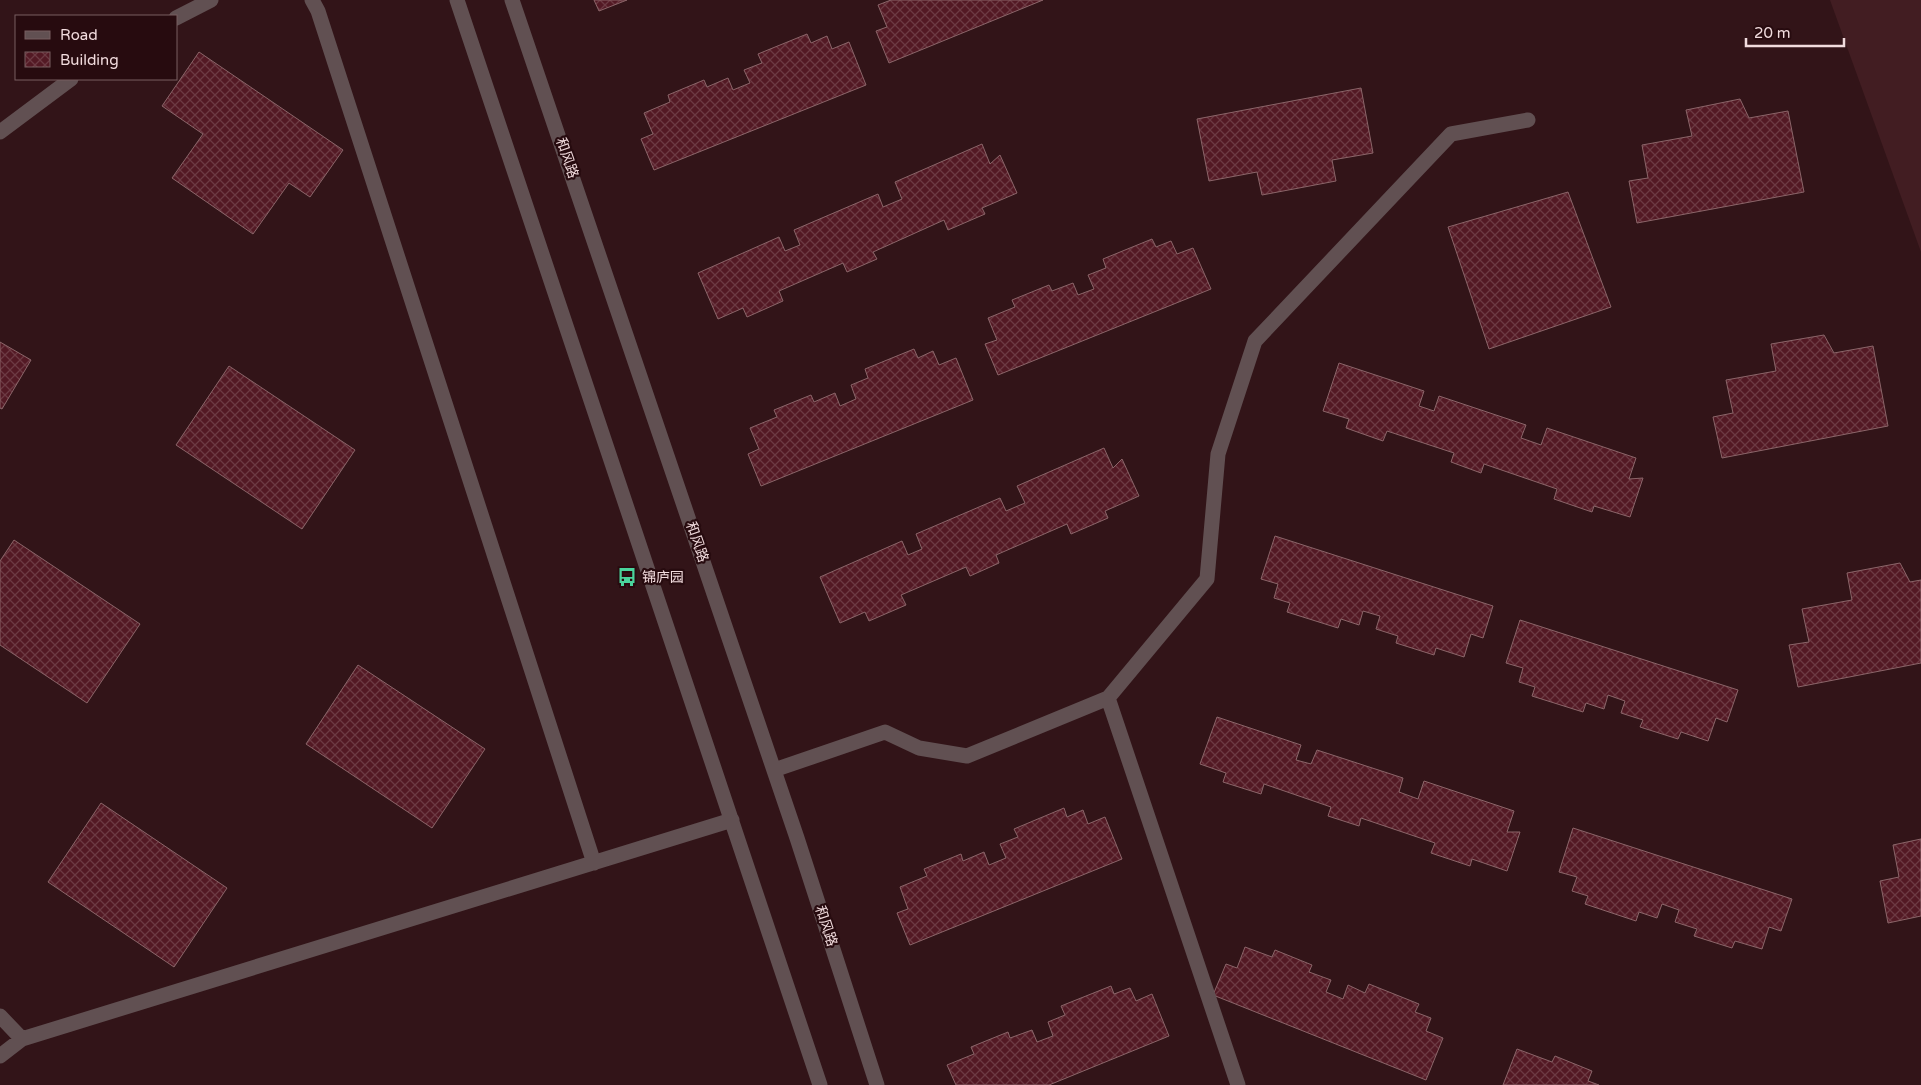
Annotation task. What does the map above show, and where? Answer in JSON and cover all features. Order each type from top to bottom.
[{"type":"street","points":[[178,17],[211,0]]},
{"type":"street","points":[[312,0],[321,20],[594,863]]},
{"type":"street","points":[[457,0],[820,1085]]},
{"type":"street","name":"和风路","points":[[512,0],[774,770],[877,1085]]},
{"type":"street","points":[[0,132],[70,80]]},
{"type":"street","points":[[774,770],[885,732],[919,748],[967,756],[1108,698],[1207,579],[1218,454],[1255,341],[1452,134],[1528,120]]},
{"type":"street","points":[[1108,698],[1238,1085]]},
{"type":"street","points":[[0,1056],[22,1039],[732,820]]},
{"type":"street","points":[[0,1016],[22,1039]]},
{"type":"shaded area","points":[[1830,0],[1921,0],[1921,252]]},
{"type":"building","points":[[594,0],[627,0],[599,11]]},
{"type":"building","points":[[891,0],[1043,0],[889,63],[876,31],[887,27],[878,5]]},
{"type":"building","points":[[807,34],[811,43],[827,36],[832,49],[849,42],[866,85],[654,170],[641,139],[653,134],[644,113],[670,102],[668,95],[704,80],[707,87],[728,78],[733,90],[750,83],[744,70],[762,63],[758,54]]},
{"type":"building","points":[[199,52],[343,150],[310,197],[289,183],[253,234],[172,178],[203,134],[162,106]]},
{"type":"building","points":[[1361,88],[1373,153],[1332,160],[1336,181],[1262,195],[1257,172],[1209,181],[1197,119]]},
{"type":"building","points":[[1740,99],[1749,118],[1788,111],[1804,192],[1637,223],[1629,181],[1648,178],[1642,145],[1692,136],[1686,110]]},
{"type":"building","points":[[982,144],[990,164],[1000,155],[1017,193],[982,208],[985,214],[948,230],[944,220],[873,252],[877,259],[847,272],[843,263],[779,291],[783,301],[747,317],[743,308],[718,319],[698,273],[779,237],[785,251],[800,245],[794,230],[878,194],[883,207],[902,199],[895,182]]},
{"type":"building","points":[[1568,192],[1611,307],[1489,349],[1448,227]]},
{"type":"building","points":[[1152,239],[1156,247],[1171,241],[1177,254],[1193,248],[1211,289],[998,375],[985,344],[997,340],[988,318],[1015,307],[1012,300],[1049,285],[1052,291],[1073,283],[1078,295],[1094,289],[1088,275],[1106,268],[1103,259]]},
{"type":"building","points":[[1824,335],[1834,353],[1873,346],[1888,426],[1722,458],[1713,417],[1733,413],[1726,380],[1776,371],[1771,344]]},
{"type":"building","points":[[0,342],[31,360],[2,409],[0,408]]},
{"type":"building","points":[[914,349],[918,358],[933,351],[939,365],[956,358],[973,400],[761,486],[748,454],[759,449],[750,428],[777,417],[774,410],[811,395],[814,402],[835,393],[840,406],[856,399],[851,385],[868,378],[865,369]]},
{"type":"building","points":[[1339,363],[1424,391],[1419,406],[1434,411],[1439,396],[1526,425],[1521,438],[1541,445],[1547,428],[1636,458],[1629,479],[1643,478],[1630,517],[1594,506],[1592,512],[1554,499],[1557,489],[1484,464],[1481,473],[1451,462],[1454,453],[1387,431],[1383,441],[1346,428],[1349,419],[1323,411]]},
{"type":"building","points":[[229,366],[355,450],[302,529],[176,445]]},
{"type":"building","points":[[1104,448],[1113,468],[1122,459],[1139,496],[1105,511],[1108,518],[1071,534],[1067,524],[996,555],[999,563],[970,576],[966,567],[901,595],[906,605],[869,621],[865,612],[840,623],[820,577],[902,541],[908,555],[922,549],[916,534],[1000,498],[1006,511],[1025,503],[1017,486]]},
{"type":"building","points":[[1275,536],[1493,606],[1483,638],[1471,634],[1464,657],[1436,648],[1434,655],[1396,643],[1398,636],[1376,629],[1380,616],[1363,611],[1359,625],[1341,619],[1338,628],[1287,612],[1290,603],[1274,598],[1278,584],[1261,579]]},
{"type":"building","points":[[14,540],[140,624],[87,703],[0,645],[0,561]]},
{"type":"building","points":[[1900,563],[1910,582],[1921,580],[1921,663],[1798,687],[1789,645],[1809,642],[1802,609],[1852,600],[1847,573]]},
{"type":"building","points":[[1520,620],[1738,690],[1727,722],[1716,718],[1708,741],[1681,732],[1678,739],[1640,727],[1643,720],[1621,713],[1625,701],[1608,695],[1604,709],[1586,703],[1583,712],[1532,696],[1535,687],[1519,682],[1523,668],[1506,663]]},
{"type":"building","points":[[358,665],[485,749],[432,828],[306,744]]},
{"type":"building","points":[[1217,717],[1301,745],[1296,760],[1311,764],[1317,750],[1403,778],[1399,792],[1418,799],[1424,781],[1514,811],[1507,832],[1520,832],[1507,871],[1472,859],[1470,866],[1431,853],[1435,843],[1361,818],[1359,826],[1328,816],[1331,807],[1264,784],[1261,794],[1223,782],[1226,773],[1200,764]]},
{"type":"building","points":[[101,803],[227,888],[174,967],[48,882]]},
{"type":"building","points":[[1064,808],[1067,817],[1083,810],[1088,824],[1105,817],[1122,859],[910,945],[897,913],[908,909],[900,887],[927,876],[924,869],[961,854],[963,861],[984,852],[989,865],[1006,858],[1000,844],[1018,837],[1014,829]]},
{"type":"building","points":[[1573,828],[1792,899],[1781,931],[1769,927],[1762,949],[1735,941],[1732,948],[1694,936],[1697,929],[1675,922],[1679,910],[1662,904],[1657,918],[1639,912],[1636,921],[1585,904],[1588,896],[1572,891],[1577,877],[1559,872]]},
{"type":"building","points":[[1921,839],[1921,916],[1888,923],[1880,881],[1899,877],[1893,845]]},
{"type":"building","points":[[1245,947],[1272,957],[1275,950],[1312,965],[1309,972],[1331,980],[1326,992],[1343,999],[1348,985],[1365,993],[1369,984],[1419,1004],[1415,1012],[1431,1018],[1426,1031],[1443,1038],[1426,1080],[1213,995],[1226,964],[1237,968]]},
{"type":"building","points":[[1111,986],[1114,994],[1130,988],[1136,1001],[1152,994],[1169,1036],[1049,1085],[956,1085],[947,1065],[974,1054],[971,1047],[1008,1032],[1010,1038],[1032,1030],[1037,1042],[1053,1036],[1048,1022],[1065,1015],[1061,1006]]},
{"type":"building","points":[[1517,1049],[1552,1062],[1555,1056],[1592,1071],[1588,1081],[1599,1085],[1503,1085]]},
{"type":"place","name":"锦庐园","points":[[627,577]]}]
